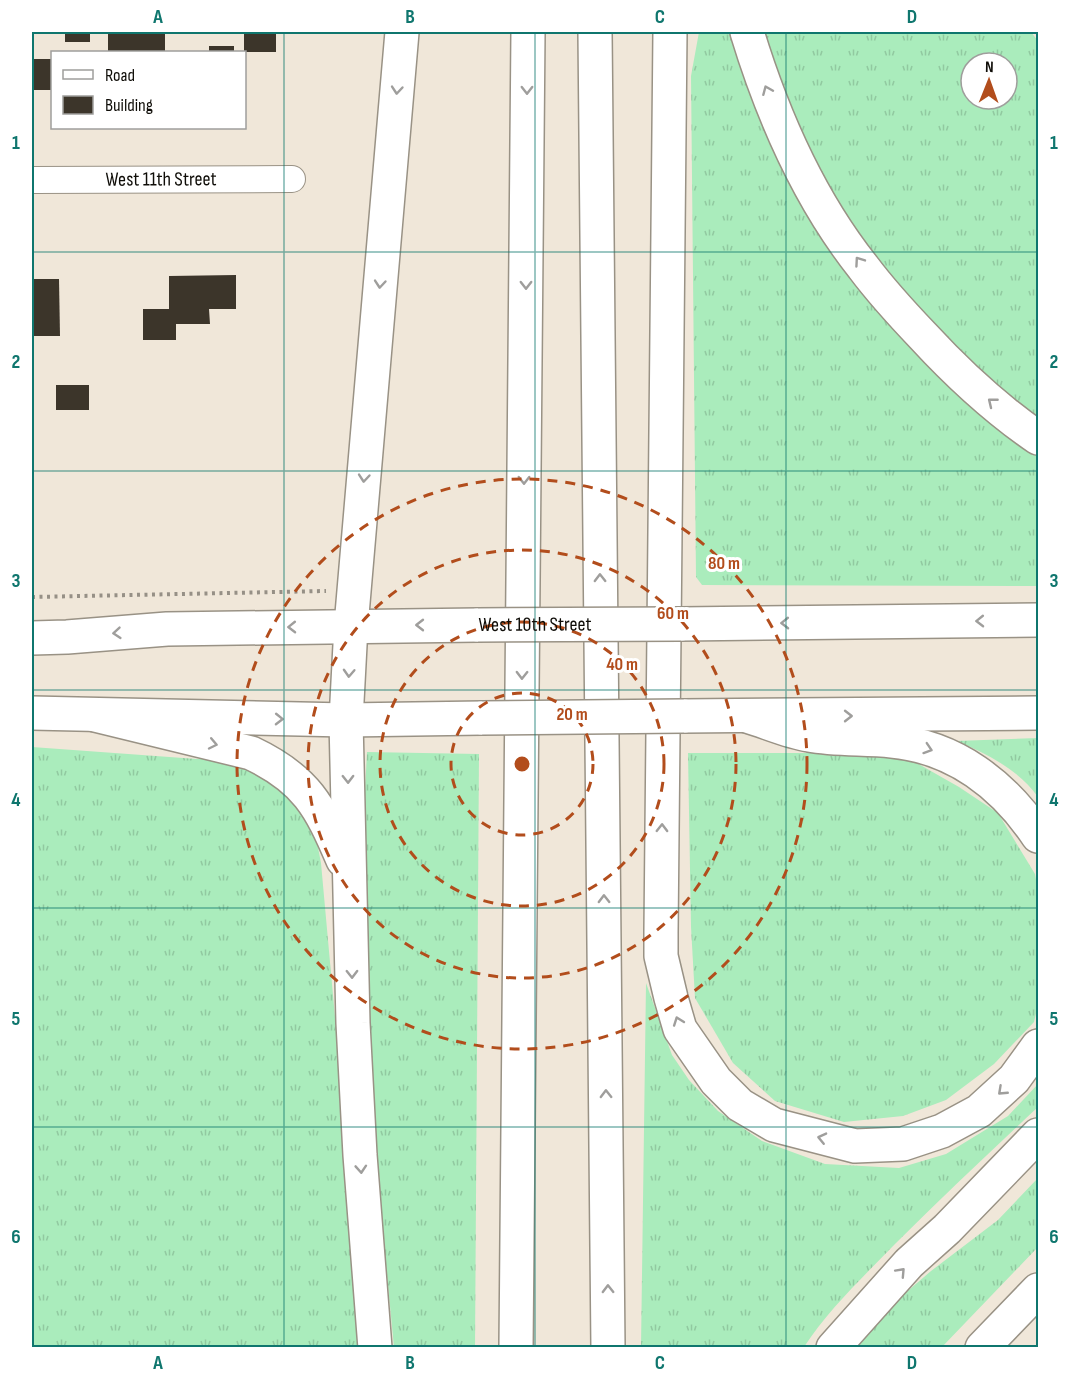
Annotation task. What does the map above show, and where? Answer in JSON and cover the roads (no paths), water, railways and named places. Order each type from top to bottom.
[{"type":"main road","points":[[375,1347],[360,1155],[353,1023],[346,720],[351,626],[402,32]]},
{"type":"main road","points":[[516,1347],[528,32]]},
{"type":"main road","points":[[594,32],[608,1347]]},
{"type":"main road","points":[[670,32],[661,932],[662,956],[670,998],[680,1029],[716,1081],[740,1105],[774,1125],[855,1146],[903,1144],[942,1131],[970,1116],[979,1111],[1014,1079],[1038,1046]]},
{"type":"main road","points":[[747,32],[758,70],[804,173],[831,221],[862,266],[937,351],[977,390],[1038,438]]},
{"type":"main road","name":"West 10th Street","points":[[32,638],[167,629],[1038,620]]},
{"type":"main road","points":[[32,713],[346,720],[1038,713]]},
{"type":"main road","points":[[95,715],[250,753],[274,764],[306,790],[327,821],[350,877]]},
{"type":"main road","points":[[747,716],[808,735],[893,741],[929,748],[968,766],[1008,796],[1038,836]]},
{"type":"main road","points":[[833,1347],[909,1263],[947,1229],[1038,1135]]},
{"type":"main road","points":[[982,1347],[1038,1290]]},
{"type":"street","name":"West 11th Street","points":[[32,180],[292,179]]}]
